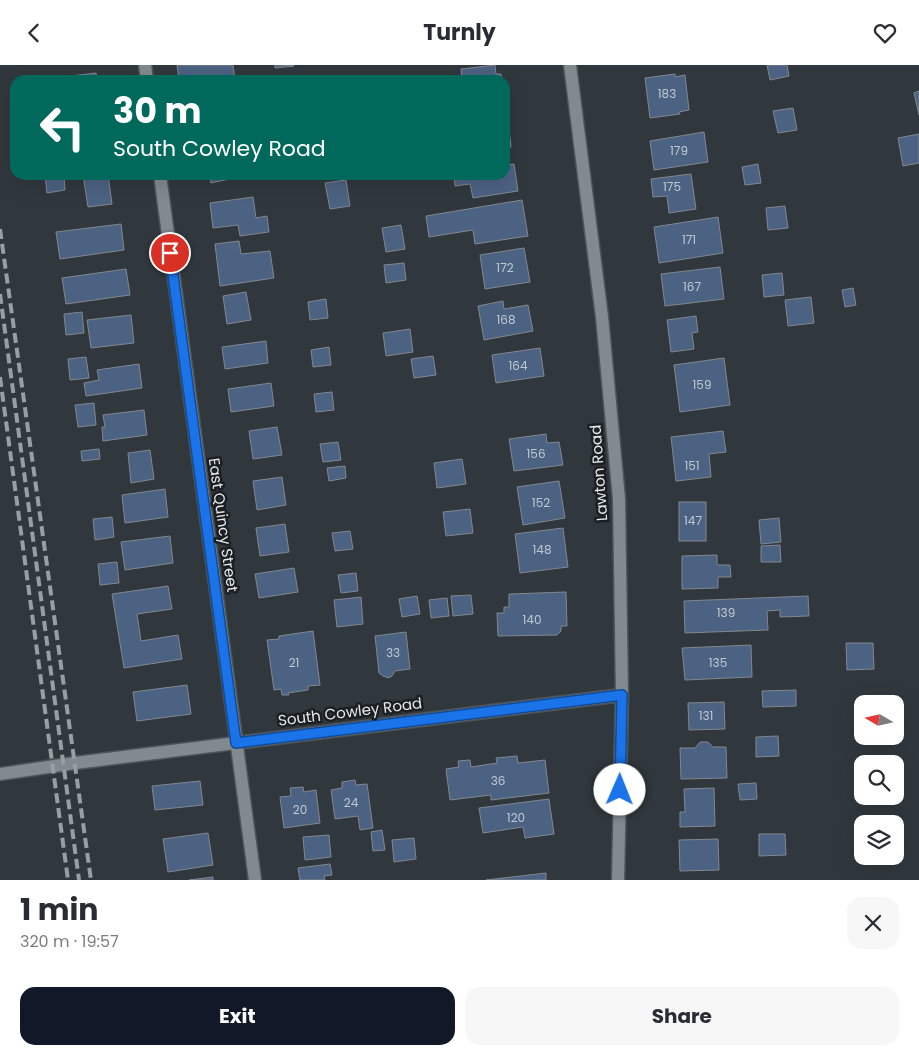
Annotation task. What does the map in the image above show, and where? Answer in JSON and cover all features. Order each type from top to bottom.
[{"type":"street","name":"Lawton Road","points":[[570,65],[602,317],[619,499],[622,695],[618,880]]},
{"type":"street","name":"East Quincy Street","points":[[161,180],[255,880]]},
{"type":"street","name":"South Cowley Road","points":[[0,773],[622,695]]},
{"type":"building","points":[[177,65],[233,65],[234,75],[178,75]]},
{"type":"building","points":[[275,65],[293,65],[294,66],[275,68]]},
{"type":"building","points":[[495,65],[496,74],[501,75],[462,75],[461,69]]},
{"type":"building","points":[[767,65],[787,65],[789,76],[770,80]]},
{"type":"building","points":[[96,73],[96,75],[79,75]]},
{"type":"building","points":[[675,74],[675,77],[685,75],[689,110],[679,112],[680,114],[650,118],[645,78]]},
{"type":"building","points":[[919,91],[919,115],[914,93]]},
{"type":"building","points":[[793,108],[797,130],[778,133],[773,111]]},
{"type":"building","points":[[704,132],[708,162],[654,170],[650,141]]},
{"type":"building","points":[[919,134],[919,163],[903,166],[898,138]]},
{"type":"building","points":[[510,164],[514,164],[518,191],[473,198],[470,184],[455,186],[454,180],[510,180]]},
{"type":"building","points":[[758,164],[761,183],[745,185],[742,167]]},
{"type":"building","points":[[691,174],[696,209],[669,213],[667,196],[653,197],[651,179]]},
{"type":"building","points":[[46,180],[64,180],[65,190],[47,193]]},
{"type":"building","points":[[84,180],[109,180],[112,204],[88,207]]},
{"type":"building","points":[[211,180],[225,180],[211,183]]},
{"type":"building","points":[[346,180],[350,206],[330,209],[325,183]]},
{"type":"building","points":[[253,197],[256,218],[267,216],[269,232],[240,236],[238,225],[213,228],[210,203]]},
{"type":"building","points":[[522,200],[528,236],[475,244],[473,230],[429,237],[426,216]]},
{"type":"building","points":[[785,206],[788,228],[768,230],[766,208]]},
{"type":"building","points":[[718,217],[723,253],[659,263],[654,227]]},
{"type":"building","points":[[121,224],[124,250],[60,259],[56,232]]},
{"type":"building","points":[[401,225],[405,249],[386,252],[382,228]]},
{"type":"building","points":[[239,241],[241,254],[270,251],[274,278],[220,286],[215,244]]},
{"type":"building","points":[[524,248],[530,282],[485,289],[480,255]]},
{"type":"building","points":[[404,263],[406,280],[386,283],[384,265]]},
{"type":"building","points":[[720,267],[724,299],[665,306],[661,274]]},
{"type":"building","points":[[126,269],[130,295],[66,304],[62,278]]},
{"type":"building","points":[[782,273],[784,295],[764,297],[762,275]]},
{"type":"building","points":[[853,288],[856,305],[845,307],[842,290]]},
{"type":"building","points":[[246,292],[251,320],[227,324],[223,296]]},
{"type":"building","points":[[811,297],[814,323],[788,326],[785,300]]},
{"type":"building","points":[[326,299],[328,318],[310,320],[308,302]]},
{"type":"building","points":[[503,301],[504,309],[528,305],[533,331],[484,340],[478,306]]},
{"type":"building","points":[[82,312],[84,333],[66,335],[64,314]]},
{"type":"building","points":[[131,315],[134,343],[91,348],[87,320]]},
{"type":"building","points":[[696,316],[698,332],[692,333],[694,349],[671,352],[667,320]]},
{"type":"building","points":[[410,329],[413,352],[386,356],[383,333]]},
{"type":"building","points":[[266,341],[268,363],[225,369],[222,347]]},
{"type":"building","points":[[329,347],[331,365],[313,367],[311,350]]},
{"type":"building","points":[[540,348],[544,376],[496,383],[492,355]]},
{"type":"building","points":[[433,356],[436,375],[414,378],[411,359]]},
{"type":"building","points":[[86,357],[89,378],[70,380],[68,359]]},
{"type":"building","points":[[724,358],[730,405],[680,412],[674,365]]},
{"type":"building","points":[[139,364],[142,388],[86,396],[84,383],[99,380],[97,370]]},
{"type":"building","points":[[271,383],[274,406],[231,412],[228,389]]},
{"type":"building","points":[[332,392],[334,410],[316,412],[314,394]]},
{"type":"building","points":[[94,403],[96,425],[78,427],[75,405]]},
{"type":"building","points":[[144,410],[147,435],[103,441],[102,427],[105,427],[103,415]]},
{"type":"building","points":[[277,427],[282,455],[253,459],[249,431]]},
{"type":"building","points":[[723,431],[726,452],[709,454],[711,477],[676,481],[671,437]]},
{"type":"building","points":[[546,434],[547,443],[559,442],[563,465],[514,471],[509,439]]},
{"type":"building","points":[[338,442],[341,460],[323,462],[320,444]]},
{"type":"building","points":[[99,449],[100,459],[82,461],[81,451]]},
{"type":"building","points":[[150,450],[154,479],[131,483],[128,453]]},
{"type":"building","points":[[462,459],[466,484],[437,488],[434,463]]},
{"type":"building","points":[[345,466],[346,478],[329,481],[327,468]]},
{"type":"building","points":[[282,477],[286,505],[257,510],[253,481]]},
{"type":"building","points":[[559,481],[565,518],[523,525],[517,487]]},
{"type":"building","points":[[165,489],[168,517],[125,523],[122,495]]},
{"type":"building","points":[[679,502],[706,502],[706,541],[679,541]]},
{"type":"building","points":[[470,509],[473,533],[446,536],[443,512]]},
{"type":"building","points":[[112,517],[114,537],[95,540],[93,519]]},
{"type":"building","points":[[779,518],[781,542],[761,544],[759,520]]},
{"type":"building","points":[[285,524],[289,552],[260,556],[256,528]]},
{"type":"building","points":[[563,528],[568,567],[520,573],[515,534]]},
{"type":"building","points":[[350,531],[353,549],[335,551],[332,533]]},
{"type":"building","points":[[170,536],[173,563],[125,570],[121,542]]},
{"type":"building","points":[[780,545],[781,562],[761,562],[761,546]]},
{"type":"building","points":[[717,555],[717,565],[730,565],[731,577],[718,577],[718,588],[682,589],[682,556]]},
{"type":"building","points":[[117,562],[119,583],[100,585],[98,564]]},
{"type":"building","points":[[294,568],[298,592],[259,598],[255,574]]},
{"type":"building","points":[[356,573],[358,591],[341,593],[338,575]]},
{"type":"building","points":[[168,586],[172,609],[137,614],[141,641],[178,635],[182,659],[124,668],[112,594]]},
{"type":"building","points":[[566,592],[567,626],[561,626],[561,631],[557,635],[498,636],[497,613],[504,613],[504,607],[509,607],[509,594]]},
{"type":"building","points":[[471,595],[473,614],[453,616],[451,596]]},
{"type":"building","points":[[417,596],[420,614],[402,617],[399,599]]},
{"type":"building","points":[[808,596],[809,616],[780,617],[780,610],[767,611],[768,630],[685,633],[684,601]]},
{"type":"building","points":[[361,597],[363,624],[337,627],[334,600]]},
{"type":"building","points":[[447,598],[449,616],[431,618],[429,600]]},
{"type":"building","points":[[313,631],[320,685],[308,686],[308,690],[282,695],[281,689],[274,690],[267,640],[279,639],[279,636]]},
{"type":"building","points":[[406,632],[410,669],[395,671],[389,678],[383,676],[379,673],[375,636]]},
{"type":"building","points":[[846,643],[873,643],[874,669],[847,670]]},
{"type":"building","points":[[751,645],[752,677],[685,680],[682,648]]},
{"type":"building","points":[[187,685],[191,714],[137,721],[133,692]]},
{"type":"building","points":[[796,690],[796,706],[763,707],[762,691]]},
{"type":"building","points":[[724,702],[725,729],[689,730],[688,703]]},
{"type":"building","points":[[778,736],[779,756],[756,757],[756,737]]},
{"type":"building","points":[[700,742],[708,742],[713,747],[726,747],[727,778],[681,779],[680,748],[695,748]]},
{"type":"building","points":[[517,756],[518,763],[545,760],[549,793],[491,800],[491,795],[450,800],[446,769],[459,767],[458,761],[470,760],[471,767],[497,763],[496,758]]},
{"type":"building","points":[[355,780],[356,785],[367,784],[373,828],[360,830],[358,816],[335,819],[331,790],[342,788],[342,782]]},
{"type":"building","points":[[200,781],[203,805],[155,810],[152,786]]},
{"type":"building","points":[[756,783],[757,799],[740,800],[738,784]]},
{"type":"building","points":[[303,787],[304,792],[316,790],[320,823],[284,828],[280,797],[291,796],[290,788]]},
{"type":"building","points":[[714,788],[715,826],[680,827],[680,812],[685,812],[684,789]]},
{"type":"building","points":[[549,799],[554,834],[525,838],[523,827],[483,833],[479,808]]},
{"type":"building","points":[[382,830],[385,850],[373,851],[371,832]]},
{"type":"building","points":[[208,833],[213,865],[168,872],[163,839]]},
{"type":"building","points":[[759,834],[785,834],[786,855],[759,856]]},
{"type":"building","points":[[329,835],[331,857],[305,860],[303,837]]},
{"type":"building","points":[[414,838],[416,859],[394,862],[392,840]]},
{"type":"building","points":[[718,839],[719,870],[680,871],[679,840]]},
{"type":"building","points":[[330,864],[332,875],[324,876],[325,880],[300,880],[298,868]]},
{"type":"building","points":[[546,873],[546,880],[486,880]]},
{"type":"building","points":[[213,877],[213,880],[189,880]]},
{"type":"railway","points":[[0,229],[91,880]]},
{"type":"railway","points":[[0,294],[79,880]]},
{"type":"railway","points":[[0,377],[68,880]]},
{"type":"route","points":[[170,253],[236,743],[622,695],[620,790]]}]
